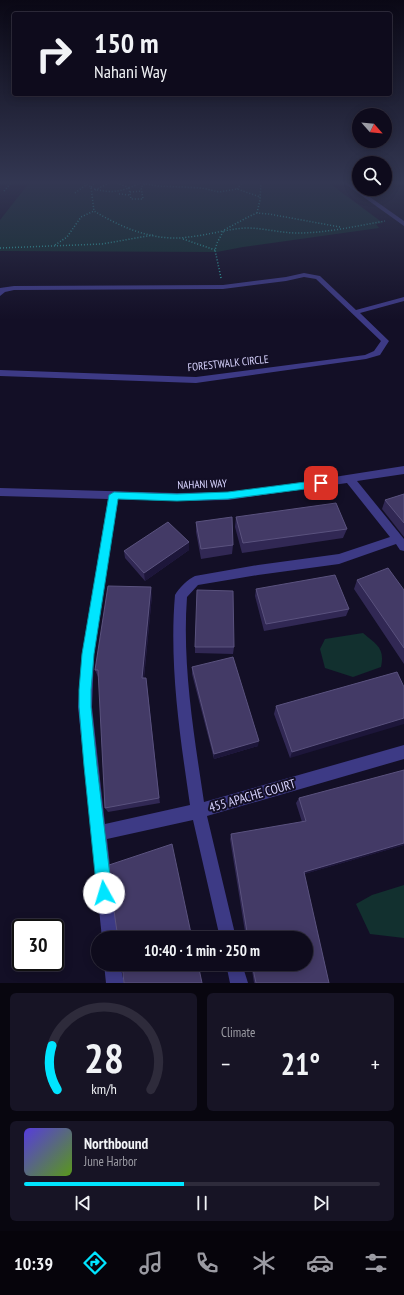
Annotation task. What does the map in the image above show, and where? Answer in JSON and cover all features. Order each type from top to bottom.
[{"type":"street","name":"FORESTWALK CIRCLE","points":[[0,294],[3,290],[14,288],[223,287],[286,279],[304,275],[318,277],[385,341],[377,353],[366,357],[196,380],[0,373]]},
{"type":"street","points":[[356,312],[404,299]]},
{"type":"street","name":"NAHANI WAY","points":[[0,492],[177,497],[228,496],[277,490],[404,470]]},
{"type":"street","points":[[226,931],[198,811],[185,722],[179,622],[181,595],[195,580],[339,559],[401,543],[350,479]]},
{"type":"street","points":[[109,931],[85,707],[85,690],[88,654],[114,495]]},
{"type":"street","name":"455 APACHE COURT","points":[[98,833],[198,811],[404,752]]},
{"type":"street","points":[[113,971],[115,983]]},
{"type":"street","points":[[236,971],[239,983]]},
{"type":"path","points":[[52,246],[68,237],[73,229]]},
{"type":"path","points":[[132,229],[153,235],[180,238],[215,250]]},
{"type":"path","points":[[180,238],[224,230],[241,229]]},
{"type":"path","points":[[263,229],[300,233],[337,229]]},
{"type":"path","points":[[223,287],[215,250],[224,230]]},
{"type":"path","points":[[0,248],[102,244],[153,235]]},
{"type":"green space","points":[[0,229],[373,229],[217,252],[0,251]]},
{"type":"green space","points":[[363,633],[379,647],[382,655],[381,667],[353,677],[325,668],[320,649],[325,639]]},
{"type":"green space","points":[[404,885],[404,938],[370,934],[356,904],[372,895]]},
{"type":"building","points":[[404,494],[404,523],[385,500]]},
{"type":"building","points":[[336,503],[347,529],[243,543],[236,517]]},
{"type":"building","points":[[232,517],[233,545],[201,549],[196,522]]},
{"type":"building","points":[[168,522],[189,542],[144,573],[124,551]]},
{"type":"building","points":[[388,568],[404,590],[404,648],[357,580]]},
{"type":"building","points":[[335,575],[349,609],[266,624],[256,589]]},
{"type":"building","points":[[108,586],[151,587],[142,678],[146,678],[159,798],[105,808],[98,670],[95,670]]},
{"type":"building","points":[[197,590],[233,591],[234,647],[195,647]]},
{"type":"building","points":[[233,657],[259,741],[214,754],[192,667]]},
{"type":"building","points":[[397,672],[404,687],[404,718],[292,752],[276,706]]},
{"type":"building","points":[[404,770],[404,843],[304,872],[329,983],[256,983],[253,971],[313,971],[313,931],[247,931],[231,834],[306,821],[299,798]]},
{"type":"building","points":[[172,844],[191,931],[117,931],[109,865]]},
{"type":"building","points":[[123,971],[199,971],[202,983],[124,983]]},
{"type":"route","points":[[104,893],[90,766],[85,690],[88,654],[114,495],[177,497],[228,496],[321,483]]}]
